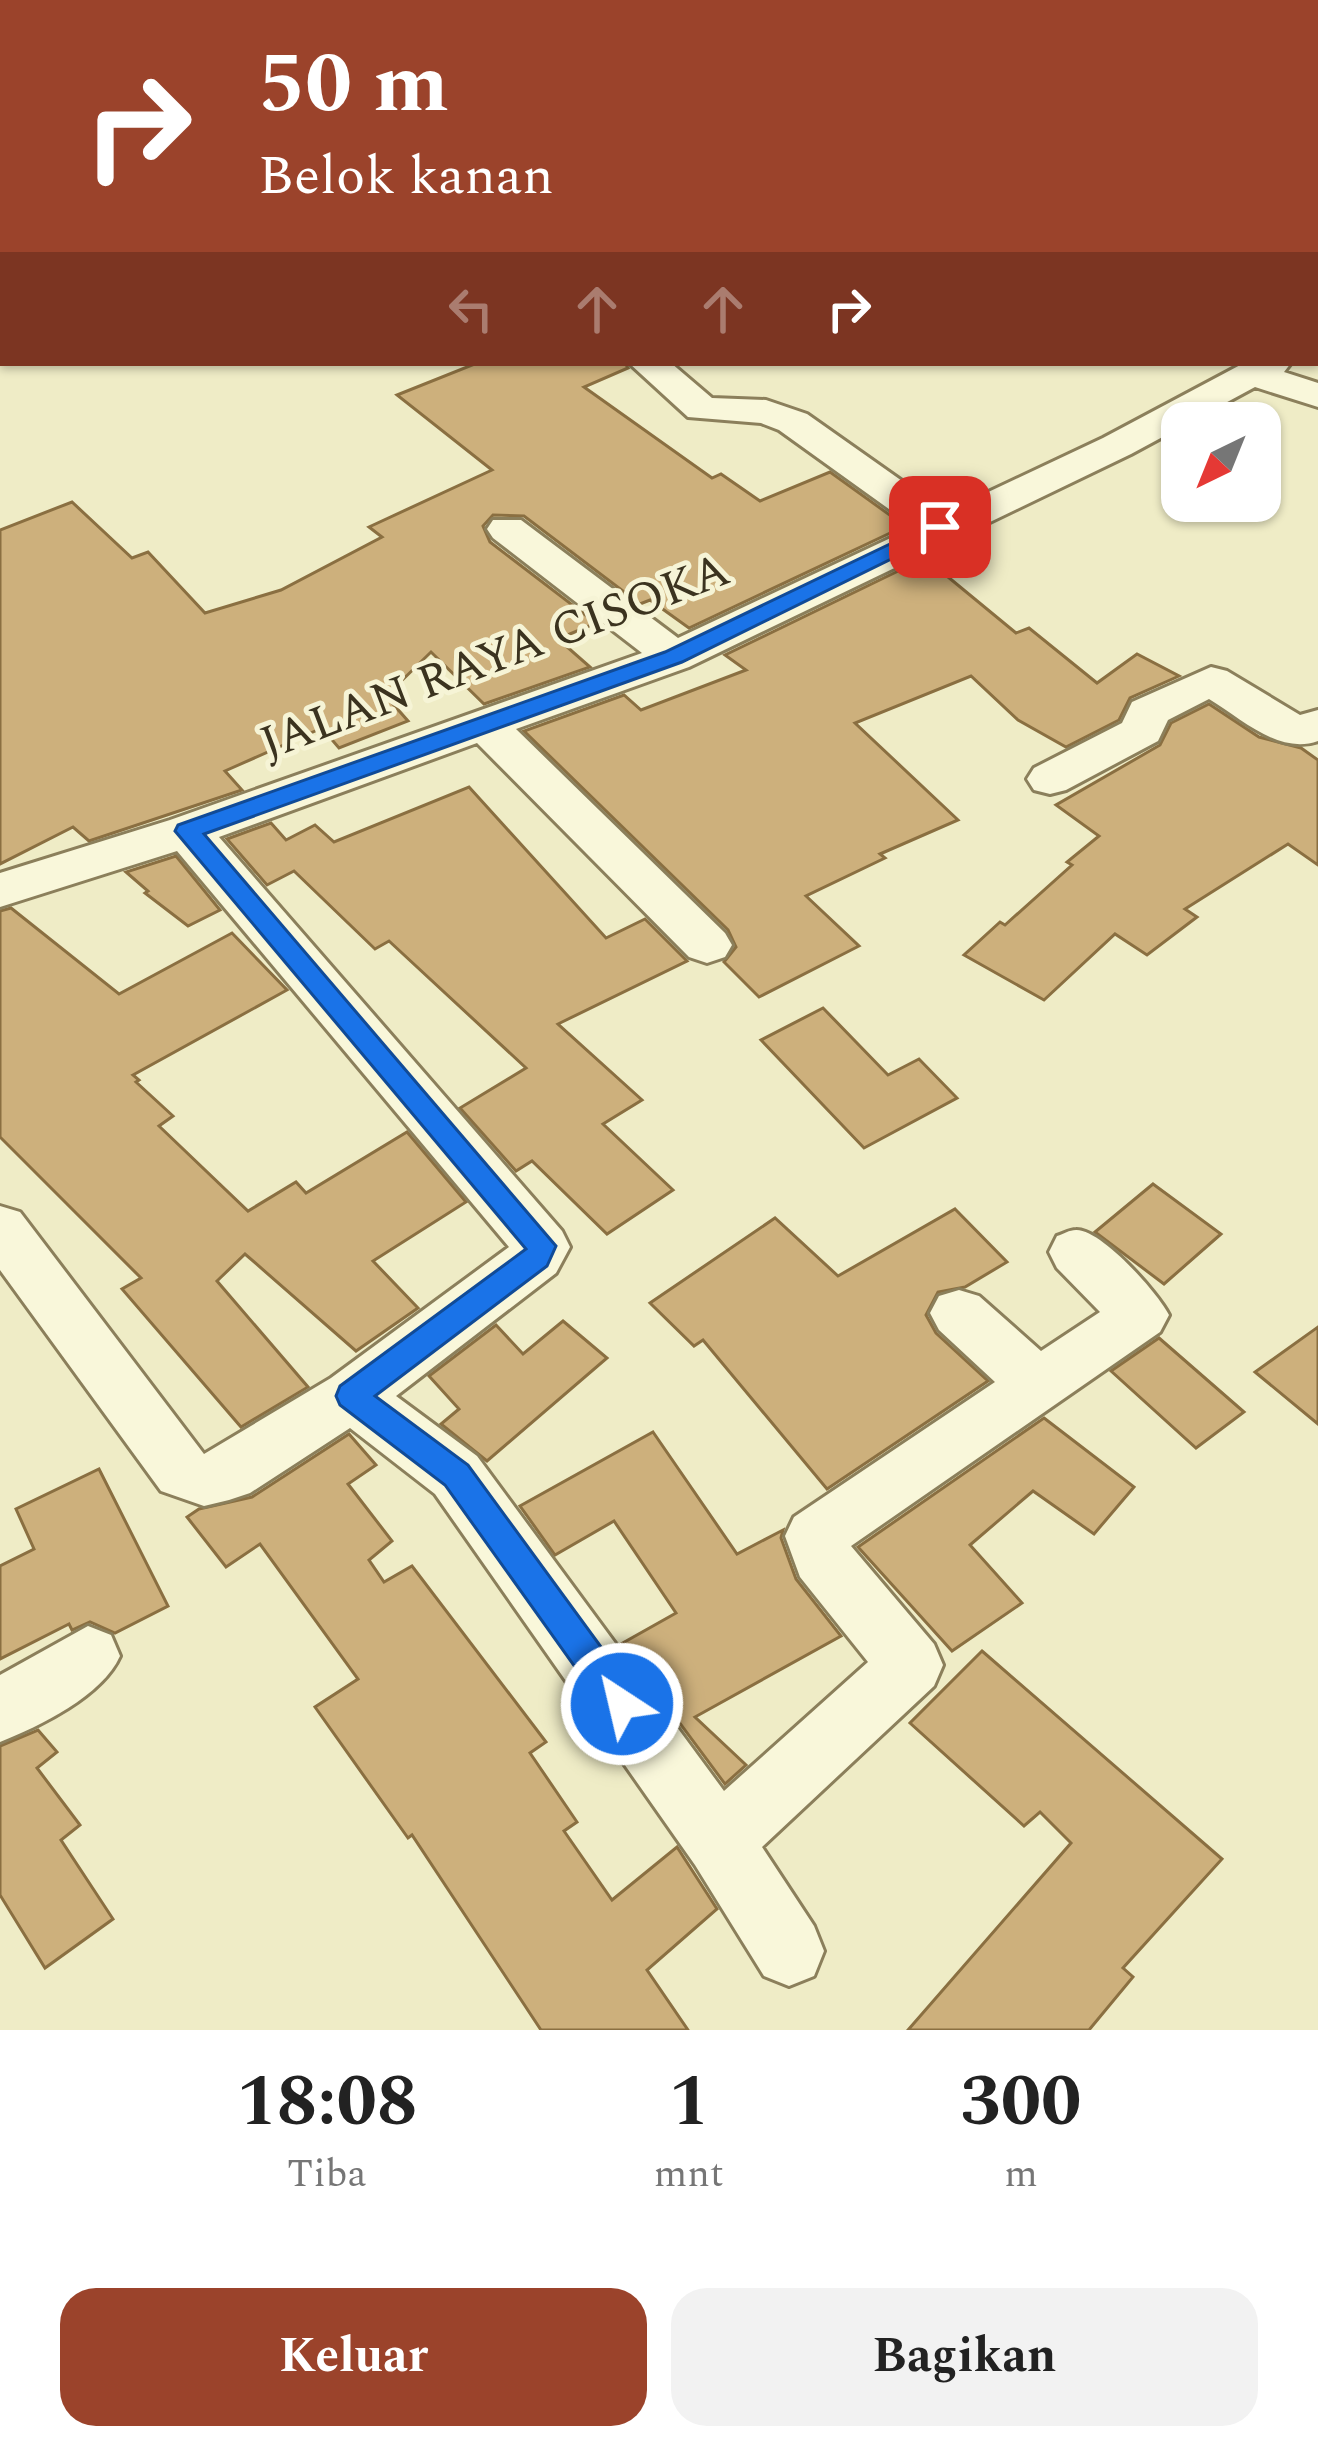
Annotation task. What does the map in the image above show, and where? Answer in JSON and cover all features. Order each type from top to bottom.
[{"type":"street","points":[[652,366],[702,409],[766,412],[793,422],[940,527]]},
{"type":"street","points":[[1264,369],[1318,396]]},
{"type":"street","name":"JALAN RAYA CISOKA","points":[[0,890],[187,831],[674,657],[1117,446],[1264,369]]},
{"type":"street","points":[[507,529],[674,657]]},
{"type":"street","points":[[1049,779],[1142,731],[1148,712],[1210,681],[1298,733],[1314,730]]},
{"type":"street","points":[[482,722],[706,945]]},
{"type":"street","points":[[0,1228],[182,1472],[204,1480],[229,1474],[352,1396],[536,1257],[542,1246],[187,831]]},
{"type":"street","points":[[719,1841],[911,1666],[822,1557],[816,1536],[1140,1315],[1077,1252]]},
{"type":"street","points":[[959,1313],[1040,1387]]},
{"type":"street","points":[[352,1396],[456,1475],[719,1841],[789,1951]]},
{"type":"street","points":[[0,1711],[88,1656]]},
{"type":"building","points":[[470,366],[627,366],[584,387],[712,478],[721,474],[760,501],[830,472],[905,526],[689,628],[650,600],[640,604],[524,516],[493,515],[483,526],[490,542],[596,623],[558,639],[590,667],[484,704],[431,652],[386,696],[408,721],[339,748],[322,728],[225,771],[242,790],[89,841],[73,827],[0,864],[0,530],[72,502],[132,558],[148,552],[205,613],[281,590],[382,537],[369,527],[492,470],[397,395]]},
{"type":"building","points":[[925,558],[1016,633],[1029,628],[1097,683],[1137,654],[1179,676],[1130,698],[1119,720],[1066,747],[1018,720],[971,676],[855,723],[958,820],[880,854],[885,858],[806,896],[859,946],[759,997],[724,962],[736,947],[728,930],[524,731],[624,695],[641,710],[746,670],[725,655]]},
{"type":"building","points":[[1209,704],[1259,737],[1301,748],[1318,760],[1318,865],[1288,844],[1185,909],[1197,917],[1147,955],[1115,934],[1044,1000],[964,955],[1000,922],[1005,925],[1099,836],[1056,805],[1160,745],[1171,723]]},
{"type":"building","points":[[469,787],[606,938],[645,919],[687,961],[558,1024],[642,1100],[603,1124],[673,1190],[607,1234],[532,1161],[516,1171],[460,1108],[526,1068],[389,941],[375,949],[294,871],[267,885],[227,839],[271,823],[286,840],[315,825],[334,842]]},
{"type":"building","points":[[176,856],[220,910],[188,926],[126,872]]},
{"type":"building","points":[[11,908],[119,994],[232,933],[287,990],[133,1075],[136,1082],[173,1116],[159,1126],[248,1211],[296,1182],[306,1193],[407,1132],[466,1202],[373,1261],[418,1308],[356,1351],[245,1254],[217,1281],[308,1387],[241,1427],[122,1289],[141,1278],[0,1137],[0,911]]},
{"type":"building","points":[[823,1008],[888,1075],[919,1059],[957,1098],[864,1148],[761,1040]]},
{"type":"building","points":[[1153,1184],[1221,1234],[1164,1284],[1095,1232]]},
{"type":"building","points":[[955,1209],[1007,1262],[965,1287],[938,1292],[926,1315],[936,1333],[988,1381],[827,1489],[703,1340],[694,1346],[650,1303],[775,1218],[838,1276]]},
{"type":"building","points":[[563,1321],[607,1358],[487,1461],[441,1424],[459,1409],[429,1376],[496,1325],[523,1354]]},
{"type":"building","points":[[1318,1327],[1318,1424],[1255,1372]]},
{"type":"building","points":[[1159,1338],[1244,1412],[1196,1448],[1111,1371]]},
{"type":"building","points":[[1044,1418],[1134,1487],[1094,1534],[1033,1491],[970,1545],[1022,1603],[952,1651],[858,1547]]},
{"type":"building","points":[[653,1432],[737,1554],[783,1530],[781,1538],[796,1579],[841,1636],[695,1717],[746,1765],[725,1784],[621,1644],[676,1613],[614,1521],[555,1555],[520,1506]]},
{"type":"building","points":[[349,1434],[376,1465],[348,1484],[392,1541],[369,1560],[384,1582],[412,1566],[546,1742],[530,1753],[577,1822],[564,1831],[612,1900],[677,1847],[717,1909],[647,1970],[688,2030],[541,2030],[412,1835],[408,1838],[315,1707],[358,1679],[260,1544],[226,1567],[187,1517],[199,1509],[252,1497]]},
{"type":"building","points":[[99,1469],[168,1606],[115,1633],[90,1622],[72,1630],[69,1624],[0,1659],[0,1566],[34,1549],[16,1509]]},
{"type":"building","points":[[982,1651],[1222,1859],[1123,1968],[1133,1977],[1089,2030],[908,2030],[1071,1843],[1040,1812],[1024,1826],[910,1723]]},
{"type":"building","points":[[38,1730],[57,1752],[37,1768],[80,1825],[61,1840],[113,1919],[45,1968],[0,1895],[0,1746]]},
{"type":"route","points":[[622,1704],[456,1475],[352,1396],[536,1257],[542,1246],[187,831],[674,657],[940,527]]}]
